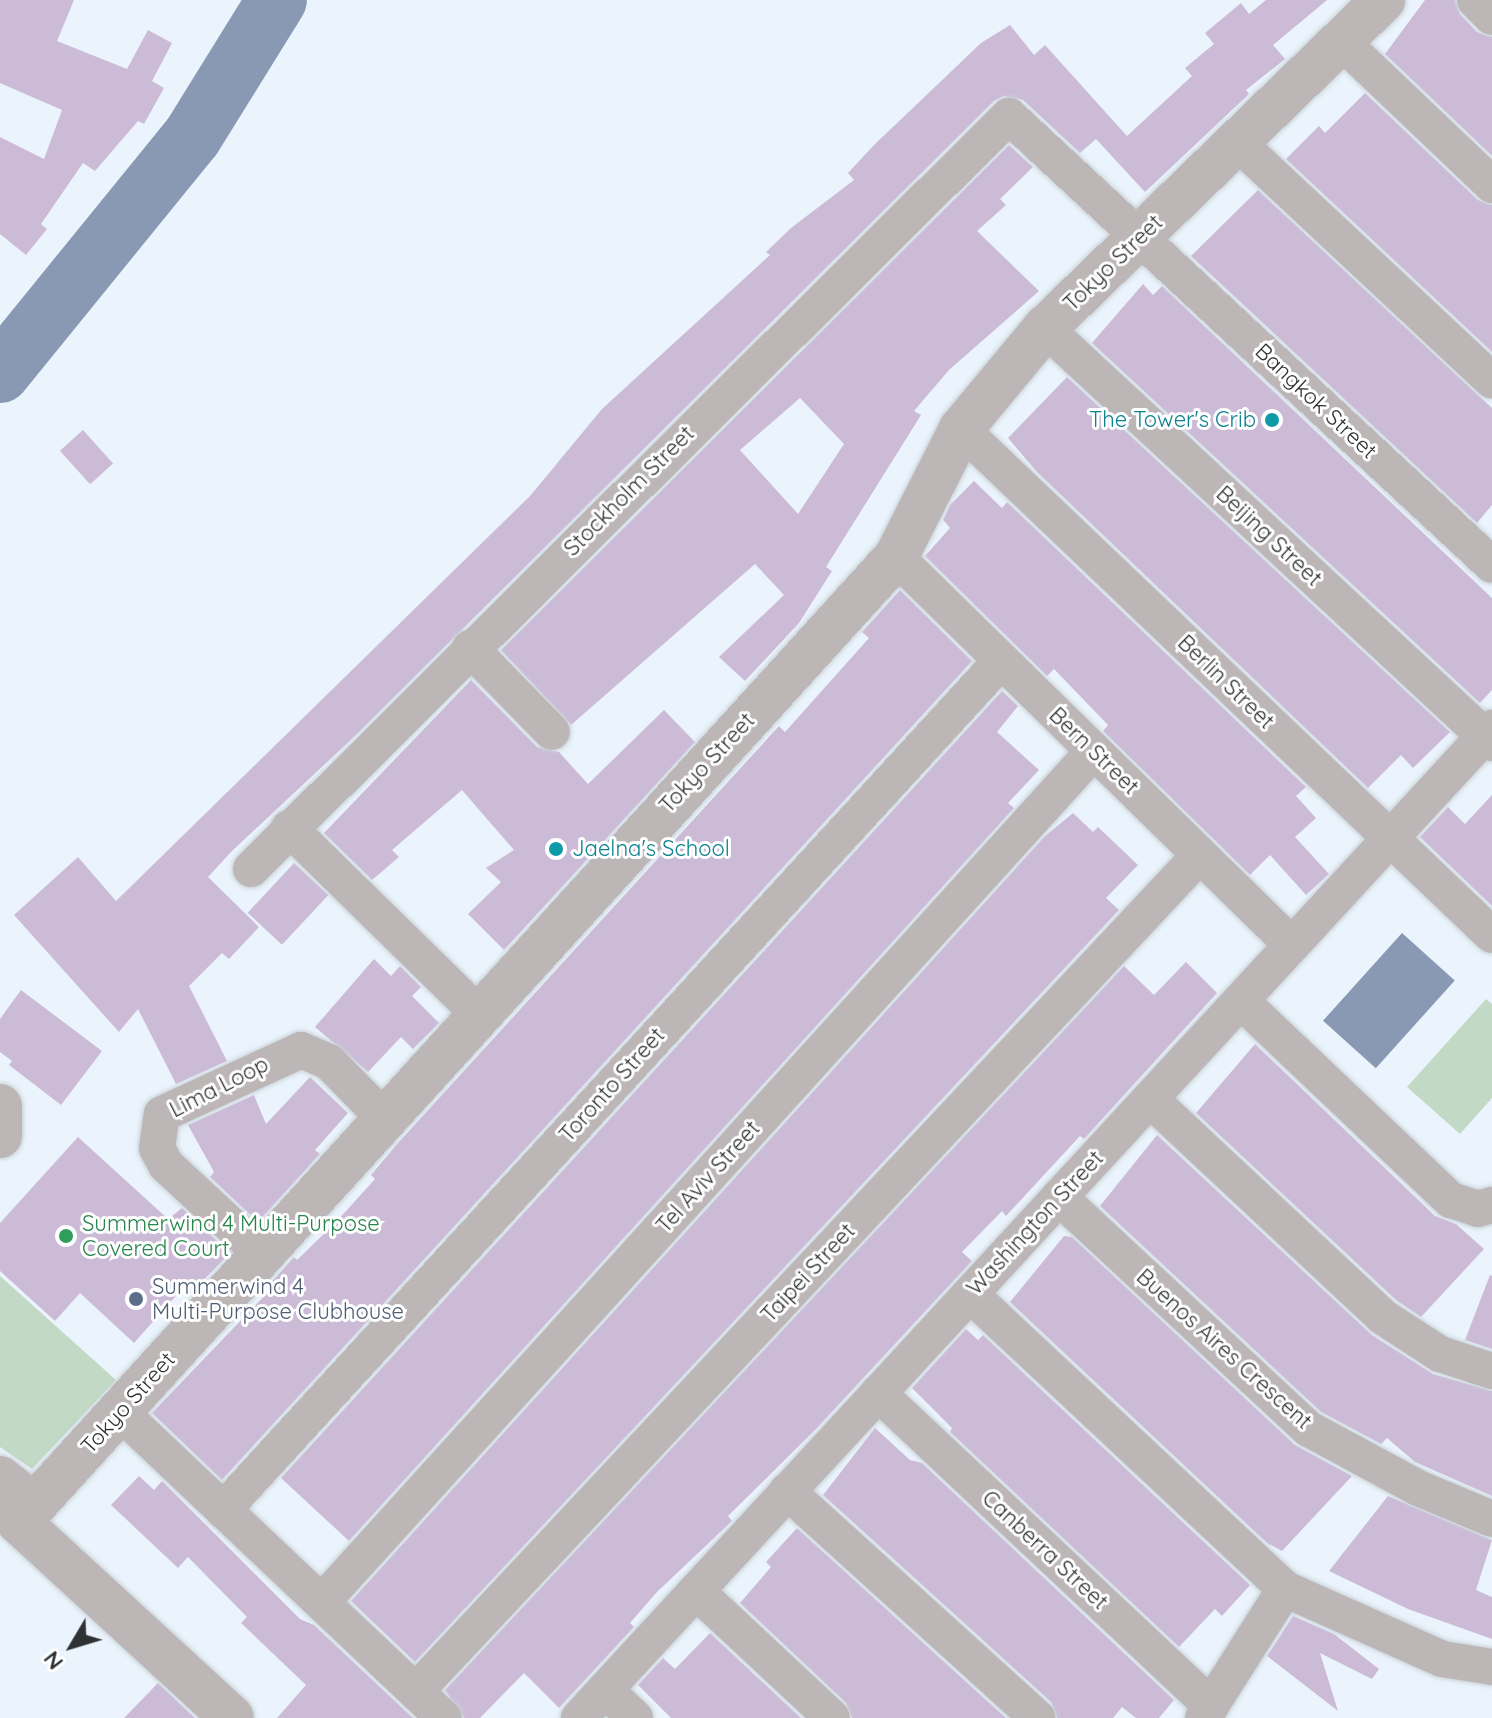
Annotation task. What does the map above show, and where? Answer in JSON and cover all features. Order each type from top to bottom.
[{"type":"street","name":"Tokyo Street","points":[[10,1522],[121,1413],[478,1013],[896,557],[961,429],[1045,328],[1383,0]]},
{"type":"street","points":[[1475,0],[1492,17]]},
{"type":"street","points":[[1341,41],[1492,185]]},
{"type":"street","name":"Bangkok Street","points":[[1009,116],[1492,565]]},
{"type":"street","name":"Stockholm Street","points":[[251,869],[470,648],[1009,116]]},
{"type":"street","points":[[1237,142],[1492,381]]},
{"type":"street","name":"Beijing Street","points":[[1045,328],[1489,736]]},
{"type":"street","name":"Berlin Street","points":[[961,429],[1492,935]]},
{"type":"street","name":"Bern Street","points":[[896,557],[1292,945]]},
{"type":"street","points":[[470,648],[552,732]]},
{"type":"street","name":"Toronto Street","points":[[223,1510],[1001,661]]},
{"type":"street","name":"Washington Street","points":[[579,1718],[1390,838],[1489,736]]},
{"type":"street","name":"Tel Aviv Street","points":[[322,1602],[1094,751]]},
{"type":"street","points":[[289,828],[478,1013]]},
{"type":"street","name":"Taipei Street","points":[[416,1691],[1200,855]]},
{"type":"street","points":[[1241,1001],[1451,1200],[1478,1209],[1492,1205]]},
{"type":"street","name":"Lima Loop","points":[[262,1254],[166,1165],[157,1148],[162,1114],[301,1050],[329,1062],[384,1118]]},
{"type":"street","points":[[1150,1099],[1383,1317],[1440,1354],[1492,1371]]},
{"type":"street","points":[[0,1106],[0,1136]]},
{"type":"street","name":"Buenos Aires Crescent","points":[[1059,1197],[1309,1429],[1418,1488],[1492,1519]]},
{"type":"street","points":[[970,1294],[1285,1589],[1442,1659],[1492,1667]]},
{"type":"street","name":"Canberra Street","points":[[878,1393],[1207,1712]]},
{"type":"street","points":[[121,1413],[444,1718]]},
{"type":"street","points":[[0,1478],[15,1490],[10,1522],[232,1718]]},
{"type":"street","points":[[787,1491],[1037,1718]]},
{"type":"street","points":[[1207,1712],[1285,1589]]},
{"type":"street","points":[[696,1591],[832,1718]]},
{"type":"street","points":[[605,1690],[635,1718]]},
{"type":"green space","points":[[1486,999],[1492,1004],[1492,1098],[1460,1134],[1407,1087]]},
{"type":"green space","points":[[0,1276],[116,1380],[32,1469],[0,1447]]},
{"type":"water","points":[[1402,933],[1455,981],[1376,1068],[1323,1021]]},
{"type":"building","points":[[0,0],[74,0],[57,41],[127,69],[148,30],[172,43],[152,81],[164,88],[144,124],[138,121],[95,171],[83,163],[41,224],[47,229],[26,255],[0,234],[0,137],[44,159],[62,110],[0,83]]},
{"type":"building","points":[[1266,0],[1327,0],[1273,45],[1285,59],[1246,90],[1249,94],[1145,192],[1096,139],[1080,153],[1023,100],[1004,96],[994,101],[356,735],[232,851],[208,877],[259,927],[229,959],[222,953],[189,986],[227,1061],[176,1084],[138,1009],[119,1032],[14,915],[78,857],[116,901],[530,496],[602,409],[770,255],[766,252],[791,228],[854,180],[848,173],[981,43],[1010,25],[1034,55],[1045,45],[1127,136],[1192,76],[1185,68],[1214,44],[1205,33],[1241,3],[1249,14]]},
{"type":"building","points":[[1425,0],[1455,0],[1460,14],[1477,32],[1492,37],[1492,156],[1385,54]]},
{"type":"building","points":[[1365,93],[1478,200],[1492,205],[1492,352],[1286,159],[1319,126],[1325,133]]},
{"type":"building","points":[[1009,145],[1033,167],[1000,199],[1006,205],[977,231],[1039,291],[949,370],[914,411],[921,415],[826,567],[832,571],[799,623],[745,681],[719,657],[784,595],[755,564],[571,725],[501,650]],"holes":[[[800,398],[844,444],[798,514],[740,450]]]},
{"type":"building","points":[[1258,190],[1492,408],[1492,505],[1477,523],[1191,256]]},
{"type":"building","points":[[1143,284],[1153,295],[1162,286],[1492,598],[1492,690],[1480,703],[1092,343]]},
{"type":"building","points":[[1067,377],[1450,732],[1413,768],[1401,755],[1368,788],[1037,472],[1008,438]]},
{"type":"building","points":[[83,430],[113,463],[90,484],[60,451]]},
{"type":"building","points":[[974,481],[1002,508],[1007,502],[1306,787],[1296,796],[1316,818],[1295,837],[1329,874],[1306,895],[1270,855],[1250,875],[1103,731],[1108,725],[1054,669],[1047,676],[925,556],[950,528],[943,520],[950,505]]},
{"type":"building","points":[[900,590],[972,661],[222,1480],[152,1413],[270,1290],[267,1287],[294,1257],[297,1260],[337,1221],[375,1179],[371,1175],[398,1143],[779,726],[785,732],[869,638],[862,632]]},
{"type":"building","points":[[471,680],[537,747],[559,752],[588,784],[664,710],[695,742],[504,950],[468,914],[501,882],[486,868],[514,850],[462,790],[392,850],[399,857],[372,880],[324,833]]},
{"type":"building","points":[[1002,691],[1018,706],[997,732],[1039,770],[1008,803],[1014,808],[349,1541],[281,1478]]},
{"type":"building","points":[[1492,795],[1492,906],[1420,837],[1448,807],[1465,824]]},
{"type":"building","points":[[1073,813],[1093,832],[1098,827],[1138,865],[1106,898],[1119,910],[415,1662],[351,1601],[1044,837]]},
{"type":"building","points":[[294,863],[328,895],[282,945],[248,913]]},
{"type":"building","points":[[374,959],[391,976],[400,966],[421,987],[412,996],[439,1023],[413,1049],[401,1037],[368,1072],[315,1027]]},
{"type":"building","points":[[1186,962],[1217,993],[1084,1139],[1080,1136],[1006,1216],[1002,1211],[962,1252],[972,1261],[817,1428],[728,1516],[732,1521],[657,1592],[630,1623],[634,1627],[559,1708],[524,1673],[480,1718],[464,1718],[445,1690],[1124,966],[1154,995]]},
{"type":"building","points":[[21,990],[102,1051],[61,1105],[9,1065],[12,1061],[0,1052],[0,1019]]},
{"type":"building","points":[[1255,1044],[1435,1216],[1456,1224],[1484,1249],[1421,1317],[1396,1300],[1196,1113]]},
{"type":"building","points":[[310,1077],[348,1113],[315,1150],[320,1154],[258,1222],[210,1177],[214,1172],[188,1125],[254,1095],[266,1124]]},
{"type":"building","points":[[1157,1135],[1372,1335],[1433,1374],[1492,1391],[1492,1496],[1415,1462],[1387,1438],[1381,1444],[1321,1412],[1100,1206]]},
{"type":"building","name":"Summerwind 4 Multi-Purpose Covered Court","points":[[78,1137],[168,1219],[182,1208],[230,1253],[189,1295],[183,1288],[134,1343],[80,1293],[55,1321],[0,1271],[0,1223]]},
{"type":"building","points":[[1064,1236],[1072,1237],[1295,1445],[1352,1476],[1282,1551],[1267,1543],[1010,1302]]},
{"type":"building","points":[[1492,1276],[1492,1349],[1465,1340]]},
{"type":"building","points":[[966,1329],[978,1340],[983,1335],[1250,1585],[1222,1616],[1215,1609],[1179,1647],[950,1432],[952,1428],[912,1388]]},
{"type":"building","points":[[875,1428],[910,1460],[922,1463],[1174,1700],[1159,1718],[1136,1718],[1122,1707],[1113,1718],[1057,1718],[1051,1702],[823,1495]]},
{"type":"building","points":[[139,1476],[154,1490],[162,1481],[300,1619],[314,1625],[413,1718],[277,1718],[306,1685],[241,1623],[247,1617],[188,1557],[178,1568],[111,1505]]},
{"type":"building","points":[[1388,1496],[1492,1540],[1476,1590],[1492,1597],[1492,1639],[1408,1609],[1329,1571]]},
{"type":"building","points":[[797,1528],[1006,1718],[852,1718],[846,1703],[740,1603],[771,1567],[766,1562]]},
{"type":"building","points":[[1293,1616],[1334,1634],[1379,1669],[1372,1679],[1320,1653],[1338,1711],[1267,1656]]},
{"type":"building","points":[[710,1633],[801,1718],[671,1718],[638,1685],[663,1658],[675,1669]]},
{"type":"building","points":[[158,1683],[195,1718],[124,1718]]},
{"type":"waterway","points":[[0,373],[192,137],[277,0]]},
{"type":"place","name":"The Tower's Crib","points":[[1272,420]]},
{"type":"place","name":"Jaelna's School","points":[[556,849]]},
{"type":"place","name":"Summerwind 4 Multi-Purpose Covered Court","points":[[66,1236]]},
{"type":"place","name":"Summerwind 4 Multi-Purpose Clubhouse","points":[[136,1299]]}]
